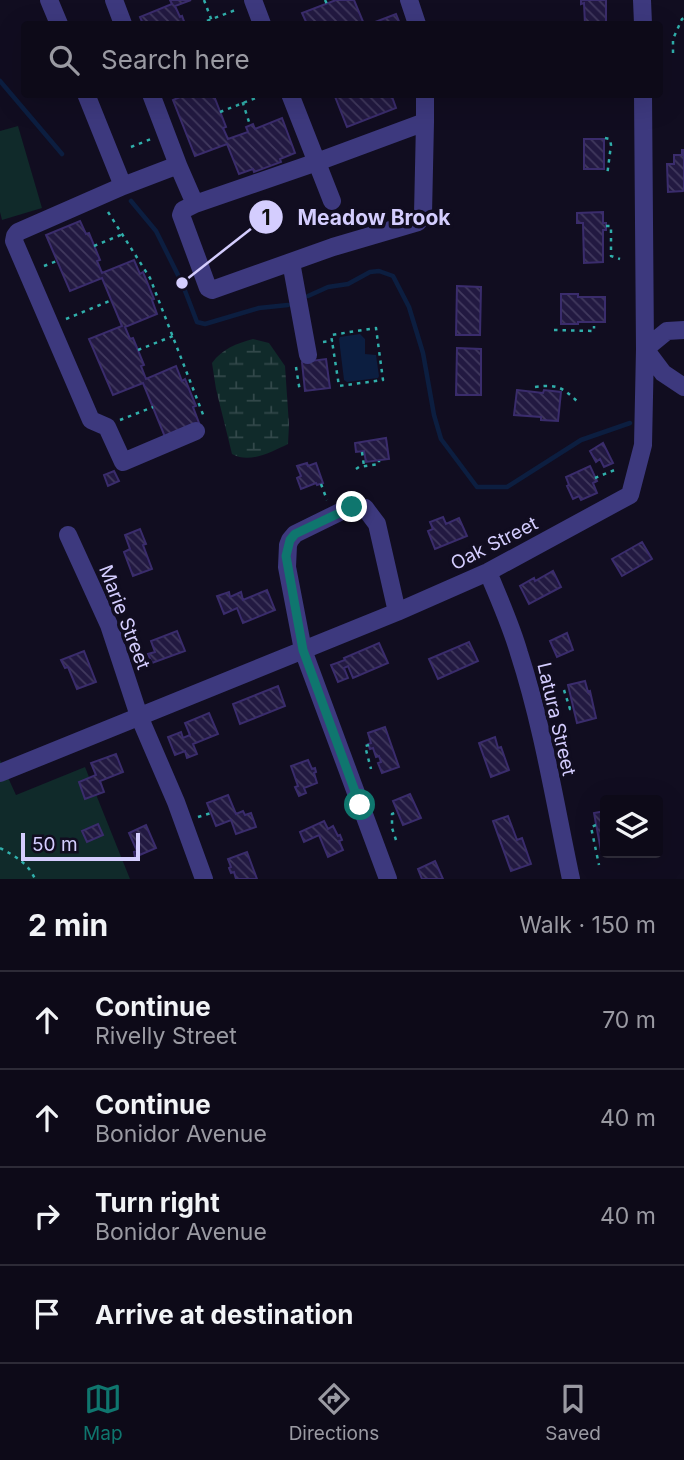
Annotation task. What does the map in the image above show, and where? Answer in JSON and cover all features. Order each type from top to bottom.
[{"type":"street","points":[[49,0],[58,21]]},
{"type":"street","points":[[114,0],[122,21]]},
{"type":"street","points":[[409,0],[416,21]]},
{"type":"street","points":[[642,0],[643,21]]},
{"type":"street","points":[[253,1],[261,21]]},
{"type":"street","points":[[88,98],[122,186]]},
{"type":"street","points":[[153,98],[195,204]]},
{"type":"street","points":[[292,98],[332,201]]},
{"type":"street","points":[[425,98],[425,122],[422,214],[418,222],[333,247],[210,290],[181,215],[183,210],[425,122]]},
{"type":"street","name":"Oak Street","points":[[0,772],[397,612],[488,572],[629,495],[643,445],[643,98]]},
{"type":"street","points":[[178,165],[122,186],[18,232],[14,241],[91,420],[107,427],[122,462],[200,426]]},
{"type":"street","points":[[291,262],[307,349]]},
{"type":"street","points":[[684,330],[667,331],[645,349],[663,373],[684,387]]},
{"type":"street","points":[[388,879],[303,650],[287,566],[288,545],[292,536],[301,529],[344,510],[352,507],[365,508],[377,524],[397,612]]},
{"type":"street","name":"Marie Street","points":[[68,535],[109,625],[139,716]]},
{"type":"street","name":"Latura Street","points":[[488,572],[516,642],[526,676],[570,879]]},
{"type":"street","points":[[139,716],[176,803],[204,879]]},
{"type":"path","points":[[204,0],[211,20]]},
{"type":"path","points":[[208,21],[253,1]]},
{"type":"path","points":[[673,53],[673,39],[681,19],[684,18]]},
{"type":"path","points":[[241,98],[250,125]]},
{"type":"path","points":[[220,112],[256,98]]},
{"type":"path","points":[[605,138],[610,139],[607,176]]},
{"type":"path","points":[[604,153],[609,153]]},
{"type":"path","points":[[105,208],[150,278],[173,336],[200,426]]},
{"type":"path","points":[[606,226],[611,226],[611,256],[620,258]]},
{"type":"path","points":[[94,246],[123,234]]},
{"type":"path","points":[[40,268],[57,261]]},
{"type":"path","points":[[61,321],[111,300]]},
{"type":"path","points":[[554,330],[594,331],[594,326]]},
{"type":"path","points":[[376,328],[383,380],[339,386],[332,341],[331,335],[376,328]]},
{"type":"path","points":[[138,350],[173,336]]},
{"type":"path","points":[[300,392],[295,361],[301,360],[307,349],[332,341]]},
{"type":"path","points":[[299,387],[304,386]]},
{"type":"path","points":[[535,387],[557,386],[579,403]]},
{"type":"path","points":[[120,420],[153,407]]},
{"type":"path","points":[[362,452],[364,466]]},
{"type":"path","points":[[356,469],[379,464],[379,461]]},
{"type":"path","points":[[595,478],[617,469]]},
{"type":"path","points":[[564,690],[570,709],[574,708]]},
{"type":"path","points":[[369,745],[365,747],[371,769]]},
{"type":"path","points":[[396,840],[392,828],[392,814],[397,812]]},
{"type":"path","points":[[195,819],[211,813]]},
{"type":"path","points":[[596,825],[591,827],[598,865]]},
{"type":"path","points":[[0,848],[21,860],[32,871],[35,879]]},
{"type":"green space","points":[[18,126],[42,208],[2,220],[0,131]]},
{"type":"green space","points":[[253,339],[269,343],[285,366],[288,444],[260,456],[246,458],[232,454],[212,363],[225,350]]},
{"type":"green space","points":[[0,760],[16,795],[85,767],[130,879],[0,879]]},
{"type":"water","points":[[360,334],[365,339],[365,354],[376,355],[379,376],[347,382],[344,380],[339,339]]},
{"type":"building","points":[[170,0],[191,0],[175,6],[184,21],[142,21],[140,17],[172,4]]},
{"type":"building","points":[[336,0],[354,0],[363,21],[306,21],[302,13]]},
{"type":"building","points":[[581,0],[606,0],[606,21],[585,21],[584,3],[581,4]]},
{"type":"building","points":[[396,14],[399,21],[378,21]]},
{"type":"building","points":[[215,98],[228,139],[248,132],[246,127],[253,124],[255,129],[282,118],[295,153],[280,159],[281,162],[254,172],[253,169],[239,174],[227,144],[195,156],[173,100]]},
{"type":"building","points":[[336,98],[392,98],[396,108],[347,127]]},
{"type":"building","points":[[584,139],[604,139],[604,169],[584,169]]},
{"type":"building","points":[[682,150],[684,189],[668,192],[667,164],[674,164],[674,155],[682,155]]},
{"type":"building","points":[[603,212],[606,230],[603,230],[603,262],[584,263],[583,223],[577,223],[577,213]]},
{"type":"building","points":[[80,221],[86,234],[89,233],[100,260],[97,261],[102,273],[134,260],[140,274],[143,272],[157,314],[125,327],[130,339],[133,338],[144,365],[141,366],[146,379],[176,366],[182,381],[185,379],[196,406],[193,407],[199,423],[165,437],[143,383],[113,395],[89,339],[122,326],[102,278],[70,291],[46,235]]},
{"type":"building","points":[[457,286],[481,287],[480,335],[456,335]]},
{"type":"building","points":[[561,294],[605,297],[605,322],[561,324]]},
{"type":"building","points":[[457,348],[481,349],[481,395],[456,395]]},
{"type":"building","points":[[326,359],[330,388],[305,391],[302,362]]},
{"type":"building","points":[[517,390],[561,392],[558,421],[514,415]]},
{"type":"building","points":[[386,438],[389,459],[366,462],[364,451],[356,452],[355,443]]},
{"type":"building","points":[[603,443],[613,463],[604,467],[600,459],[596,462],[590,451]]},
{"type":"building","points":[[307,463],[308,466],[316,463],[323,483],[301,489],[297,478],[301,476],[297,466]]},
{"type":"building","points":[[590,466],[597,481],[593,483],[597,493],[581,500],[579,496],[573,499],[566,477]]},
{"type":"building","points":[[114,471],[119,481],[108,486],[104,475]]},
{"type":"building","points":[[443,517],[446,524],[459,518],[467,536],[435,549],[428,531],[433,529],[430,522]]},
{"type":"building","points":[[140,529],[152,569],[133,576],[124,552],[130,549],[125,535]]},
{"type":"building","points":[[642,542],[652,559],[622,576],[612,559]]},
{"type":"building","points":[[553,571],[561,587],[529,604],[520,586]]},
{"type":"building","points":[[267,590],[275,610],[243,623],[237,608],[224,614],[217,596],[229,592],[230,597],[241,592],[243,600]]},
{"type":"building","points":[[177,631],[185,651],[152,663],[148,654],[155,652],[151,641]]},
{"type":"building","points":[[567,633],[573,650],[557,657],[550,641]]},
{"type":"building","points":[[469,642],[478,661],[438,679],[429,659]]},
{"type":"building","points":[[379,643],[388,663],[353,678],[348,666],[344,668],[348,678],[338,682],[331,665]]},
{"type":"building","points":[[84,651],[96,682],[77,689],[68,667],[65,668],[61,660]]},
{"type":"building","points":[[585,681],[596,718],[577,723],[568,685]]},
{"type":"building","points":[[278,686],[285,706],[240,724],[233,704]]},
{"type":"building","points":[[209,713],[218,734],[193,744],[197,754],[187,758],[185,751],[175,755],[168,737],[181,732],[183,738],[190,735],[185,723]]},
{"type":"building","points":[[385,727],[399,767],[382,773],[378,763],[381,762],[379,756],[376,757],[373,748],[370,749],[368,744],[371,743],[368,733]]},
{"type":"building","points":[[495,737],[509,770],[491,777],[479,743]]},
{"type":"building","points":[[116,754],[123,772],[100,781],[104,792],[85,799],[79,782],[96,775],[91,763]]},
{"type":"building","points":[[308,760],[312,769],[315,768],[317,783],[304,788],[306,793],[299,796],[291,766]]},
{"type":"building","points":[[410,794],[421,818],[403,825],[393,801]]},
{"type":"building","points":[[228,795],[236,814],[243,811],[245,815],[251,813],[256,827],[236,834],[231,820],[216,826],[207,803]]},
{"type":"building","points":[[600,812],[600,846],[594,813]]},
{"type":"building","points":[[508,816],[517,840],[522,838],[531,864],[511,871],[493,821]]},
{"type":"building","points":[[324,821],[328,829],[333,826],[342,840],[339,841],[343,850],[328,857],[319,835],[304,842],[300,832]]},
{"type":"building","points":[[98,824],[103,835],[87,842],[82,831]]},
{"type":"building","points":[[146,825],[156,848],[135,857],[134,852],[137,851],[129,833]]},
{"type":"building","points":[[247,852],[257,879],[236,879],[229,868],[228,859]]},
{"type":"building","points":[[435,861],[443,879],[422,879],[418,869]]},
{"type":"waterway","points":[[0,81],[62,154]]},
{"type":"waterway","points":[[131,201],[156,231],[182,283],[197,322],[205,324],[259,308],[288,305]]},
{"type":"waterway","points":[[308,296],[328,287],[348,284],[370,272],[379,271],[393,276],[409,307],[423,353],[441,439],[477,487],[507,487],[581,440],[630,423]]},
{"type":"place","name":"Meadow Brook","points":[[182,283]]},
{"type":"route","points":[[352,507],[301,529],[292,536],[286,556],[303,650],[360,805]]}]
